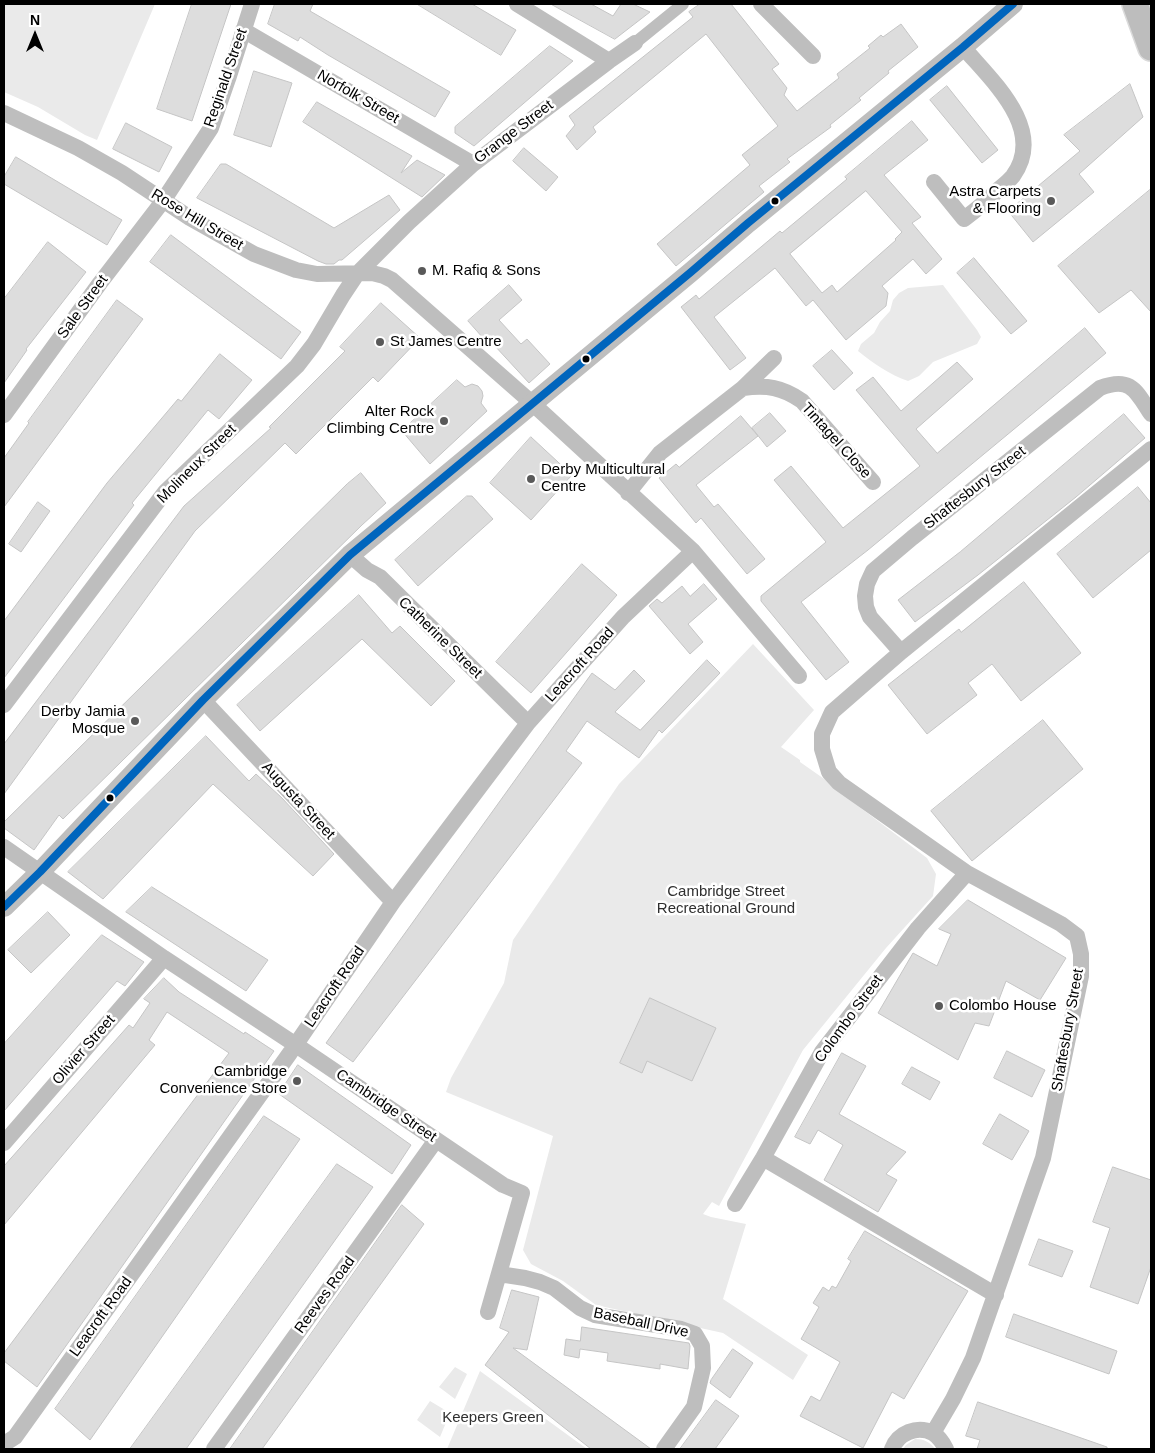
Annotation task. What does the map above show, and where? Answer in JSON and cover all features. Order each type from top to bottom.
[{"type":"main road","points":[[1143,16],[1151,48]]},
{"type":"street","name":"Reginald Street","points":[[164,201],[211,128],[252,4]]},
{"type":"street","points":[[517,4],[609,61]]},
{"type":"street","name":"Grange Street","points":[[357,274],[409,222],[473,164],[609,61],[636,43],[682,4]]},
{"type":"street","points":[[760,4],[813,56]]},
{"type":"street","points":[[4,907],[40,872],[203,700],[350,555],[1013,4]]},
{"type":"street","name":"Norfolk Street","points":[[243,30],[473,164]]},
{"type":"street","points":[[934,182],[964,220],[1012,177],[1021,160],[1022,127],[1017,116],[1001,90],[963,47]]},
{"type":"street","name":"Rose Hill Street","points":[[4,113],[78,148],[122,173],[218,234],[262,257],[296,270],[336,274],[372,273],[392,280],[532,403],[693,551],[799,676]]},
{"type":"street","name":"Sale Street","points":[[4,415],[100,283],[164,201]]},
{"type":"street","name":"Molineux Street","points":[[4,705],[165,492],[297,366],[314,344],[357,274]]},
{"type":"street","points":[[628,493],[660,453],[743,388],[774,358]]},
{"type":"street","name":"Shaftesbury Street","points":[[901,652],[870,617],[866,607],[867,584],[873,571],[1100,388],[1110,384],[1122,383],[1135,389],[1151,414]]},
{"type":"street","name":"Tintagel Close","points":[[743,388],[771,387],[794,395],[802,401],[873,482]]},
{"type":"street","name":"Shaftesbury Street","points":[[933,1434],[973,1358],[1043,1158],[1080,976],[1081,954],[1077,936],[1061,924],[967,873],[839,783],[829,772],[824,759],[822,734],[832,712],[901,652],[1151,449]]},
{"type":"street","name":"Leacroft Road","points":[[4,1446],[16,1437],[296,1044],[393,902],[528,723],[623,617],[693,551]]},
{"type":"street","name":"Catherine Street","points":[[350,555],[380,577],[528,723]]},
{"type":"street","name":"Augusta Street","points":[[203,700],[393,902]]},
{"type":"street","name":"Cambridge Street","points":[[4,847],[164,958],[296,1044],[503,1185],[522,1193],[498,1274]]},
{"type":"street","name":"Colombo Street","points":[[735,1204],[822,1052],[918,928],[967,873]]},
{"type":"street","name":"Olivier Street","points":[[4,1143],[164,958]]},
{"type":"street","name":"Reeves Road","points":[[214,1449],[436,1140]]},
{"type":"street","points":[[763,1158],[996,1295]]},
{"type":"street","points":[[488,1312],[498,1274]]},
{"type":"street","name":"Baseball Drive","points":[[498,1274],[540,1282],[554,1288],[580,1308],[595,1314],[681,1328],[695,1334],[704,1354],[702,1375],[694,1407],[664,1449]]},
{"type":"street","points":[[892,1449],[896,1441],[903,1435],[919,1430],[933,1434],[941,1440],[946,1449]]},
{"type":"green space","points":[[4,4],[155,4],[97,140],[38,107],[4,92]]},
{"type":"green space","points":[[943,285],[977,330],[981,337],[977,344],[933,362],[919,376],[908,381],[882,368],[858,351],[861,344],[874,333],[880,322],[890,311],[893,300],[899,293],[908,288]]},
{"type":"green space","name":"Cambridge Street Recreational Ground","points":[[753,644],[814,710],[781,747],[927,858],[936,874],[933,896],[886,948],[803,1050],[719,1206],[712,1202],[703,1214],[746,1224],[723,1299],[808,1355],[793,1380],[723,1333],[596,1305],[563,1281],[531,1264],[523,1250],[553,1136],[446,1092],[451,1078],[504,983],[513,940],[619,784]]},
{"type":"green space","points":[[455,1367],[467,1374],[455,1399],[439,1387]]},
{"type":"green space","name":"Keepers Green","points":[[480,1371],[587,1449],[447,1449]]},
{"type":"green space","points":[[430,1401],[450,1413],[440,1437],[417,1420]]},
{"type":"green space","points":[[915,1439],[926,1441],[935,1449],[903,1449]]},
{"type":"building","points":[[192,4],[231,4],[192,121],[157,109]]},
{"type":"building","points":[[275,4],[313,4],[310,11],[450,92],[435,117],[300,37],[298,41],[268,24]]},
{"type":"building","points":[[417,4],[472,4],[516,30],[501,55]]},
{"type":"building","points":[[551,4],[591,4],[613,16],[621,4],[633,4],[650,12],[615,39]]},
{"type":"building","points":[[700,4],[731,4],[779,64],[772,69],[787,88],[784,95],[797,111],[839,78],[837,74],[870,48],[868,46],[881,35],[883,37],[901,24],[918,47],[888,71],[889,73],[859,98],[861,100],[830,125],[831,127],[787,159],[790,162],[759,186],[764,192],[676,266],[657,244],[750,165],[742,155],[778,126],[706,34],[593,127],[596,132],[577,150],[566,136],[575,125],[569,116],[693,17],[689,12]]},
{"type":"building","points":[[550,46],[573,61],[474,146],[455,133],[455,127]]},
{"type":"building","points":[[254,71],[292,83],[271,147],[234,135]]},
{"type":"building","points":[[1130,84],[1143,117],[1079,174],[1094,192],[1033,242],[1008,211],[1080,151],[1064,135]]},
{"type":"building","points":[[947,86],[998,150],[982,163],[930,100]]},
{"type":"building","points":[[317,102],[412,156],[401,173],[417,160],[445,175],[422,197],[303,122]]},
{"type":"building","points":[[912,121],[928,140],[884,175],[921,217],[912,223],[942,259],[926,274],[913,259],[882,286],[888,293],[886,306],[846,340],[813,300],[806,306],[775,268],[714,317],[746,358],[730,370],[681,307],[696,295],[699,299],[780,231],[782,233],[847,179],[845,177]],"holes":[[[866,191],[902,232],[896,240],[837,292],[832,285],[822,293],[790,254]]]},
{"type":"building","points":[[126,123],[172,147],[159,172],[113,149]]},
{"type":"building","points":[[524,148],[558,177],[546,191],[513,161]]},
{"type":"building","points":[[16,157],[122,220],[107,245],[4,184],[4,177]]},
{"type":"building","points":[[221,164],[226,164],[334,228],[389,195],[400,210],[342,260],[334,264],[326,264],[197,198]]},
{"type":"building","points":[[1151,189],[1151,312],[1131,290],[1099,313],[1058,266]]},
{"type":"building","points":[[171,235],[301,332],[281,359],[150,262]]},
{"type":"building","points":[[48,242],[86,272],[26,349],[4,383],[4,299]]},
{"type":"building","points":[[974,258],[1027,321],[1011,334],[957,273]]},
{"type":"building","points":[[509,285],[522,300],[499,320],[521,344],[527,339],[550,364],[529,383],[494,345],[491,347],[468,321]]},
{"type":"building","points":[[117,300],[143,319],[4,507],[4,458]]},
{"type":"building","points":[[381,303],[420,338],[378,382],[373,377],[296,454],[285,443],[195,531],[4,794],[4,744],[184,506],[271,428],[269,427],[345,351],[340,347]]},
{"type":"building","points":[[1085,328],[1106,353],[868,550],[801,602],[849,662],[826,680],[761,601],[761,596],[826,542],[774,480],[791,466],[843,528],[920,466],[856,390],[873,377],[901,411],[957,362],[973,379],[916,429],[937,453]]},
{"type":"building","points":[[832,350],[853,373],[834,390],[813,366]]},
{"type":"building","points":[[220,354],[252,380],[219,419],[208,410],[132,503],[134,505],[4,678],[4,621],[107,483],[178,399],[181,401]]},
{"type":"building","name":"Alter Rock Climbing Centre","points":[[457,380],[465,387],[472,384],[478,386],[483,396],[481,403],[487,411],[430,464],[402,431]]},
{"type":"building","points":[[770,413],[786,431],[767,447],[752,428]]},
{"type":"building","points":[[1124,414],[1145,438],[1076,497],[978,575],[915,622],[898,600],[960,552]]},
{"type":"building","points":[[741,416],[758,436],[696,485],[714,507],[718,504],[765,559],[747,574],[701,518],[696,523],[659,478],[676,464],[679,467]]},
{"type":"building","name":"Derby Multicultural Centre","points":[[531,437],[572,475],[531,520],[490,483]]},
{"type":"building","points":[[361,473],[386,503],[63,819],[59,815],[34,850],[4,828],[4,822],[347,484]]},
{"type":"building","points":[[1138,487],[1151,503],[1151,550],[1093,598],[1057,554]]},
{"type":"building","points":[[467,496],[472,496],[493,519],[418,586],[395,560]]},
{"type":"building","points":[[38,502],[50,511],[21,552],[9,544]]},
{"type":"building","points":[[582,564],[617,595],[531,693],[496,662]]},
{"type":"building","points":[[1024,582],[1081,653],[1021,701],[992,664],[968,683],[977,695],[927,734],[888,685],[959,629],[961,632]]},
{"type":"building","points":[[704,584],[717,599],[688,624],[703,642],[690,654],[649,606],[657,599],[662,603],[682,586],[690,596]]},
{"type":"building","points":[[359,595],[392,633],[400,626],[455,681],[431,706],[362,639],[260,731],[237,705]]},
{"type":"building","points":[[707,660],[720,673],[662,733],[659,730],[639,758],[587,721],[566,751],[582,763],[353,1062],[326,1043],[592,673],[615,690],[634,670],[645,681],[615,712],[640,730]]},
{"type":"building","points":[[1043,720],[1083,769],[972,861],[931,811]]},
{"type":"building","points":[[206,736],[249,781],[256,774],[282,798],[334,854],[313,876],[213,784],[103,899],[68,872]]},
{"type":"building","points":[[152,887],[268,960],[246,991],[126,912]]},
{"type":"building","points":[[968,900],[1066,958],[1040,1000],[1006,981],[989,1026],[975,1023],[958,1060],[878,1013],[913,953],[937,966],[951,934],[939,929]]},
{"type":"building","points":[[48,912],[70,935],[31,973],[8,950]]},
{"type":"building","points":[[102,935],[144,962],[125,986],[117,981],[4,1111],[4,1044]]},
{"type":"building","points":[[164,978],[179,992],[274,1051],[37,1387],[4,1361],[4,1353],[229,1053],[167,1012],[149,1040],[155,1045],[4,1225],[4,1166],[129,1025],[133,1028],[150,1003],[144,999]]},
{"type":"building","points":[[650,998],[716,1028],[692,1081],[647,1061],[642,1073],[620,1063]]},
{"type":"building","points":[[1007,1051],[1045,1070],[1032,1097],[994,1078]]},
{"type":"building","points":[[842,1053],[866,1066],[839,1114],[906,1152],[886,1174],[897,1180],[878,1212],[824,1180],[843,1145],[818,1130],[810,1144],[795,1137]]},
{"type":"building","points":[[298,1065],[411,1145],[392,1174],[279,1094]]},
{"type":"building","points":[[912,1067],[940,1082],[930,1100],[902,1084]]},
{"type":"building","points":[[1000,1114],[1029,1131],[1012,1160],[983,1144]]},
{"type":"building","points":[[264,1116],[300,1139],[90,1440],[55,1409]]},
{"type":"building","points":[[337,1164],[373,1187],[186,1449],[130,1449]]},
{"type":"building","points":[[1113,1167],[1151,1180],[1151,1267],[1138,1304],[1090,1287],[1110,1228],[1093,1222]]},
{"type":"building","points":[[402,1205],[424,1224],[262,1449],[230,1449]]},
{"type":"building","points":[[865,1231],[968,1291],[904,1399],[892,1392],[863,1448],[800,1416],[811,1396],[820,1401],[840,1362],[801,1339],[819,1307],[813,1303],[823,1287],[829,1291],[832,1286],[836,1288],[851,1261],[848,1259]]},
{"type":"building","points":[[1039,1239],[1073,1251],[1062,1277],[1029,1265]]},
{"type":"building","points":[[512,1290],[539,1297],[527,1350],[513,1348],[651,1449],[591,1449],[485,1365],[509,1332],[500,1328]]},
{"type":"building","points":[[1014,1314],[1117,1351],[1109,1374],[1006,1337]]},
{"type":"building","points":[[582,1327],[689,1343],[688,1369],[660,1364],[660,1369],[607,1361],[608,1353],[580,1349],[579,1358],[564,1355],[566,1339],[580,1341]]},
{"type":"building","points":[[733,1349],[753,1363],[730,1398],[710,1383]]},
{"type":"building","points":[[716,1400],[739,1416],[715,1449],[680,1449]]},
{"type":"building","points":[[978,1402],[1107,1447],[1107,1449],[977,1449],[980,1440],[966,1436]]},
{"type":"transit line","points":[[4,907],[40,872],[203,700],[350,555],[1013,4]]},
{"type":"place","name":"Astra Carpets & Flooring","points":[[1051,201]]},
{"type":"place","name":"M. Rafiq & Sons","points":[[422,271]]},
{"type":"place","name":"St James Centre","points":[[380,342]]},
{"type":"place","name":"Alter Rock Climbing Centre","points":[[444,421]]},
{"type":"place","name":"Derby Multicultural Centre","points":[[531,479]]},
{"type":"place","name":"Derby Jamia Mosque","points":[[135,721]]},
{"type":"place","name":"Colombo House","points":[[939,1006]]},
{"type":"place","name":"Cambridge Convenience Store","points":[[297,1081]]}]
